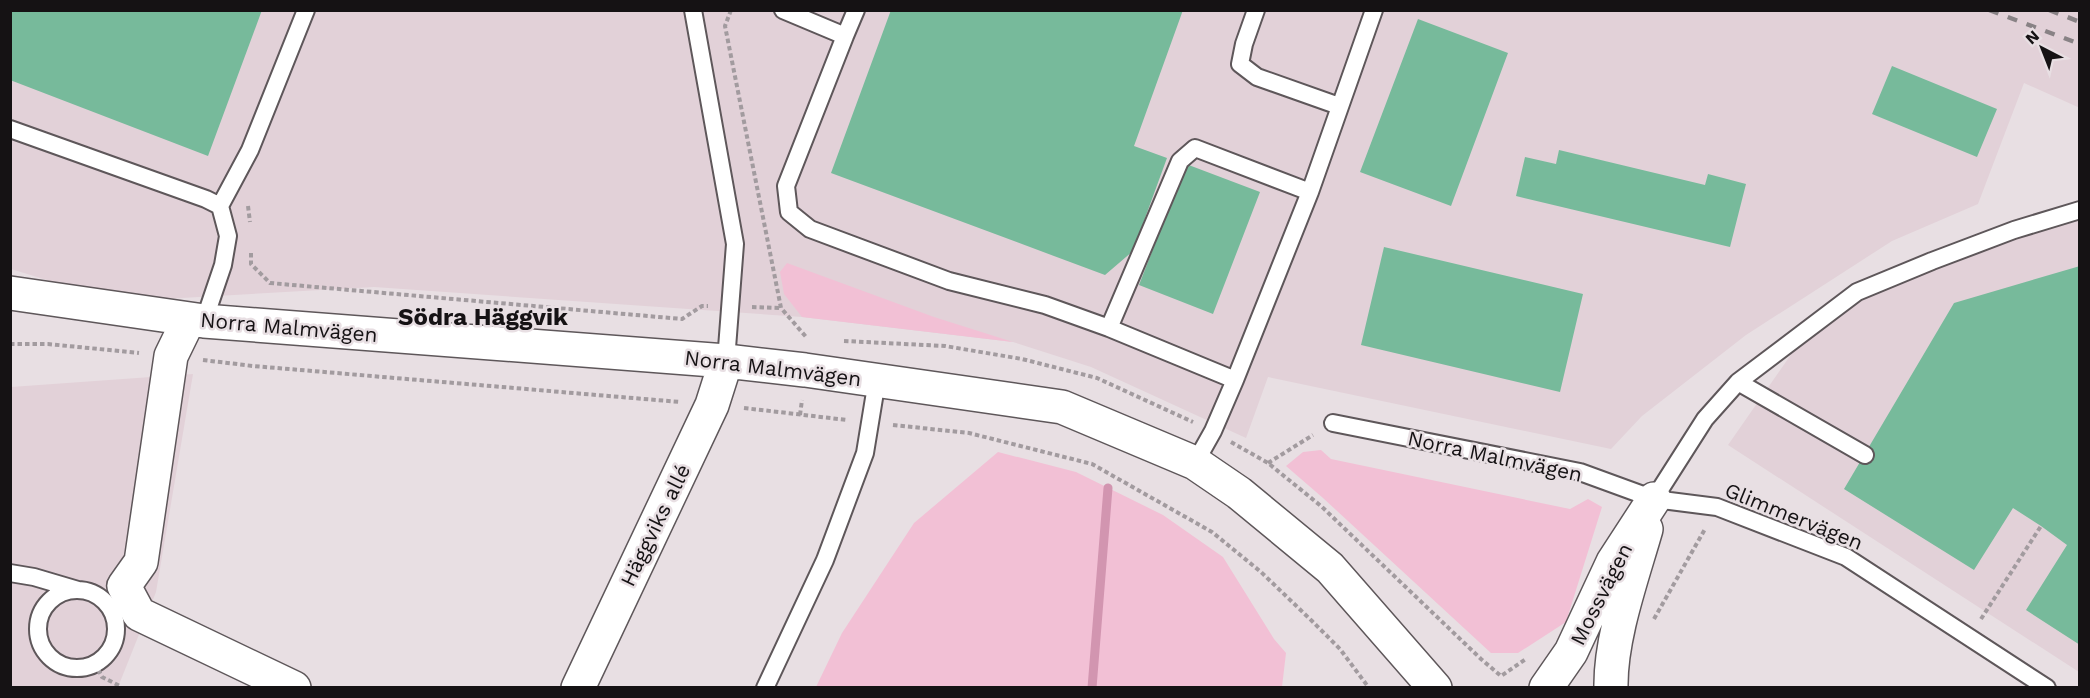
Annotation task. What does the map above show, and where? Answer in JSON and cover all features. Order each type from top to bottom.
[{"type":"street","name":"Norra Malmvägen","points":[[10,293],[196,320],[726,361],[1062,407],[1195,463],[1239,493],[1330,568],[1435,687]]},
{"type":"street","points":[[196,320],[171,356],[141,562],[113,593],[139,614],[283,685]]},
{"type":"street","name":"Häggviks allé","points":[[581,686],[712,405],[726,361]]},
{"type":"street","name":"Mossvägen","points":[[1546,687],[1571,652],[1613,562],[1654,499]]},
{"type":"street","name":"Mossvägen","points":[[1611,687],[1611,667],[1625,603],[1654,499]]},
{"type":"lane","points":[[220,207],[250,150],[306,10]]},
{"type":"lane","points":[[693,10],[735,244],[726,361]]},
{"type":"lane","points":[[783,10],[845,36]]},
{"type":"lane","points":[[856,10],[786,186],[789,212],[810,229],[949,280],[1044,305],[1109,328],[1235,380]]},
{"type":"lane","points":[[1256,10],[1244,44],[1240,64],[1257,77],[1339,106]]},
{"type":"lane","points":[[1195,463],[1213,431],[1235,380],[1310,192],[1374,10]]},
{"type":"lane","points":[[10,129],[207,199],[220,207],[228,236],[223,265],[196,320]]},
{"type":"lane","points":[[1109,328],[1180,161],[1195,148],[1310,192]]},
{"type":"lane","name":"Mossvägen","points":[[1654,499],[1705,419],[1738,382],[1857,292],[2004,234],[2079,210]]},
{"type":"lane","points":[[765,687],[825,560],[865,453],[877,380]]},
{"type":"lane","points":[[1738,382],[1865,454]]},
{"type":"lane","name":"Norra Malmvägen","points":[[1333,423],[1580,472],[1654,499]]},
{"type":"lane","name":"Glimmervägen","points":[[1654,499],[1717,507],[1846,557],[2047,687]]},
{"type":"lane","points":[[10,573],[34,577],[93,594],[113,593],[112,611],[116,624],[115,637],[110,650],[102,660],[90,666],[77,668],[64,666],[48,655],[40,639],[38,627],[47,605],[56,597],[68,592],[79,591]]},
{"type":"path","points":[[731,10],[725,26],[781,308],[808,339]]},
{"type":"path","points":[[234,182],[245,194],[250,225]]},
{"type":"path","points":[[251,245],[251,264],[270,284],[682,319],[702,306],[781,308]]},
{"type":"path","points":[[843,341],[945,346],[1033,362],[1097,378],[1213,431],[1268,463],[1321,506],[1481,659],[1502,676]]},
{"type":"path","points":[[10,344],[48,344],[253,366]]},
{"type":"path","points":[[1268,463],[1333,423]]},
{"type":"path","points":[[1651,625],[1717,507]]},
{"type":"path","points":[[1969,637],[2041,526]]},
{"type":"path","points":[[95,663],[102,677],[120,686]]},
{"type":"shaded area","points":[[2079,10],[2080,108],[2024,83],[1978,204],[1892,241],[1746,335],[1642,416],[1611,449],[1268,377],[1246,438],[1091,367],[1013,342],[802,317],[374,287],[164,299],[63,285],[11,269],[10,11]]},
{"type":"shaded area","points":[[2079,201],[2079,672],[1728,445],[1799,343],[1861,298]]},
{"type":"shaded area","points":[[787,263],[934,317],[1013,342],[802,317],[784,294],[780,272]]},
{"type":"shaded area","points":[[193,374],[156,592],[118,687],[11,688],[11,387]]},
{"type":"shaded area","points":[[1321,450],[1331,459],[1570,509],[1588,499],[1602,507],[1566,622],[1518,653],[1491,653],[1286,466],[1303,452]]},
{"type":"shaded area","points":[[998,452],[1076,472],[1163,515],[1223,557],[1274,639],[1286,653],[1282,687],[816,687],[842,633],[914,523]]},
{"type":"building","points":[[10,10],[262,10],[208,156],[10,80]]},
{"type":"building","points":[[891,10],[1183,10],[1134,146],[1167,158],[1133,251],[1105,275],[831,173]]},
{"type":"building","points":[[1418,19],[1508,53],[1451,206],[1360,172]]},
{"type":"building","points":[[1892,66],[1997,109],[1977,157],[1872,114]]},
{"type":"building","points":[[1559,150],[1705,185],[1708,174],[1746,184],[1730,247],[1516,196],[1525,157],[1556,164]]},
{"type":"building","points":[[1186,164],[1260,192],[1213,314],[1139,285]]},
{"type":"building","points":[[1384,247],[1583,294],[1560,392],[1361,345]]},
{"type":"building","points":[[2080,266],[2080,645],[2026,610],[2067,545],[2041,526],[2013,508],[1974,570],[1844,489],[1954,303]]},
{"type":"waterway","points":[[1092,688],[1108,488]]},
{"type":"railway","points":[[1989,10],[2080,44]]},
{"type":"railway","points":[[2049,10],[2080,22]]},
{"type":"district","name":"Södra Häggvik","points":[[483,317]]}]
